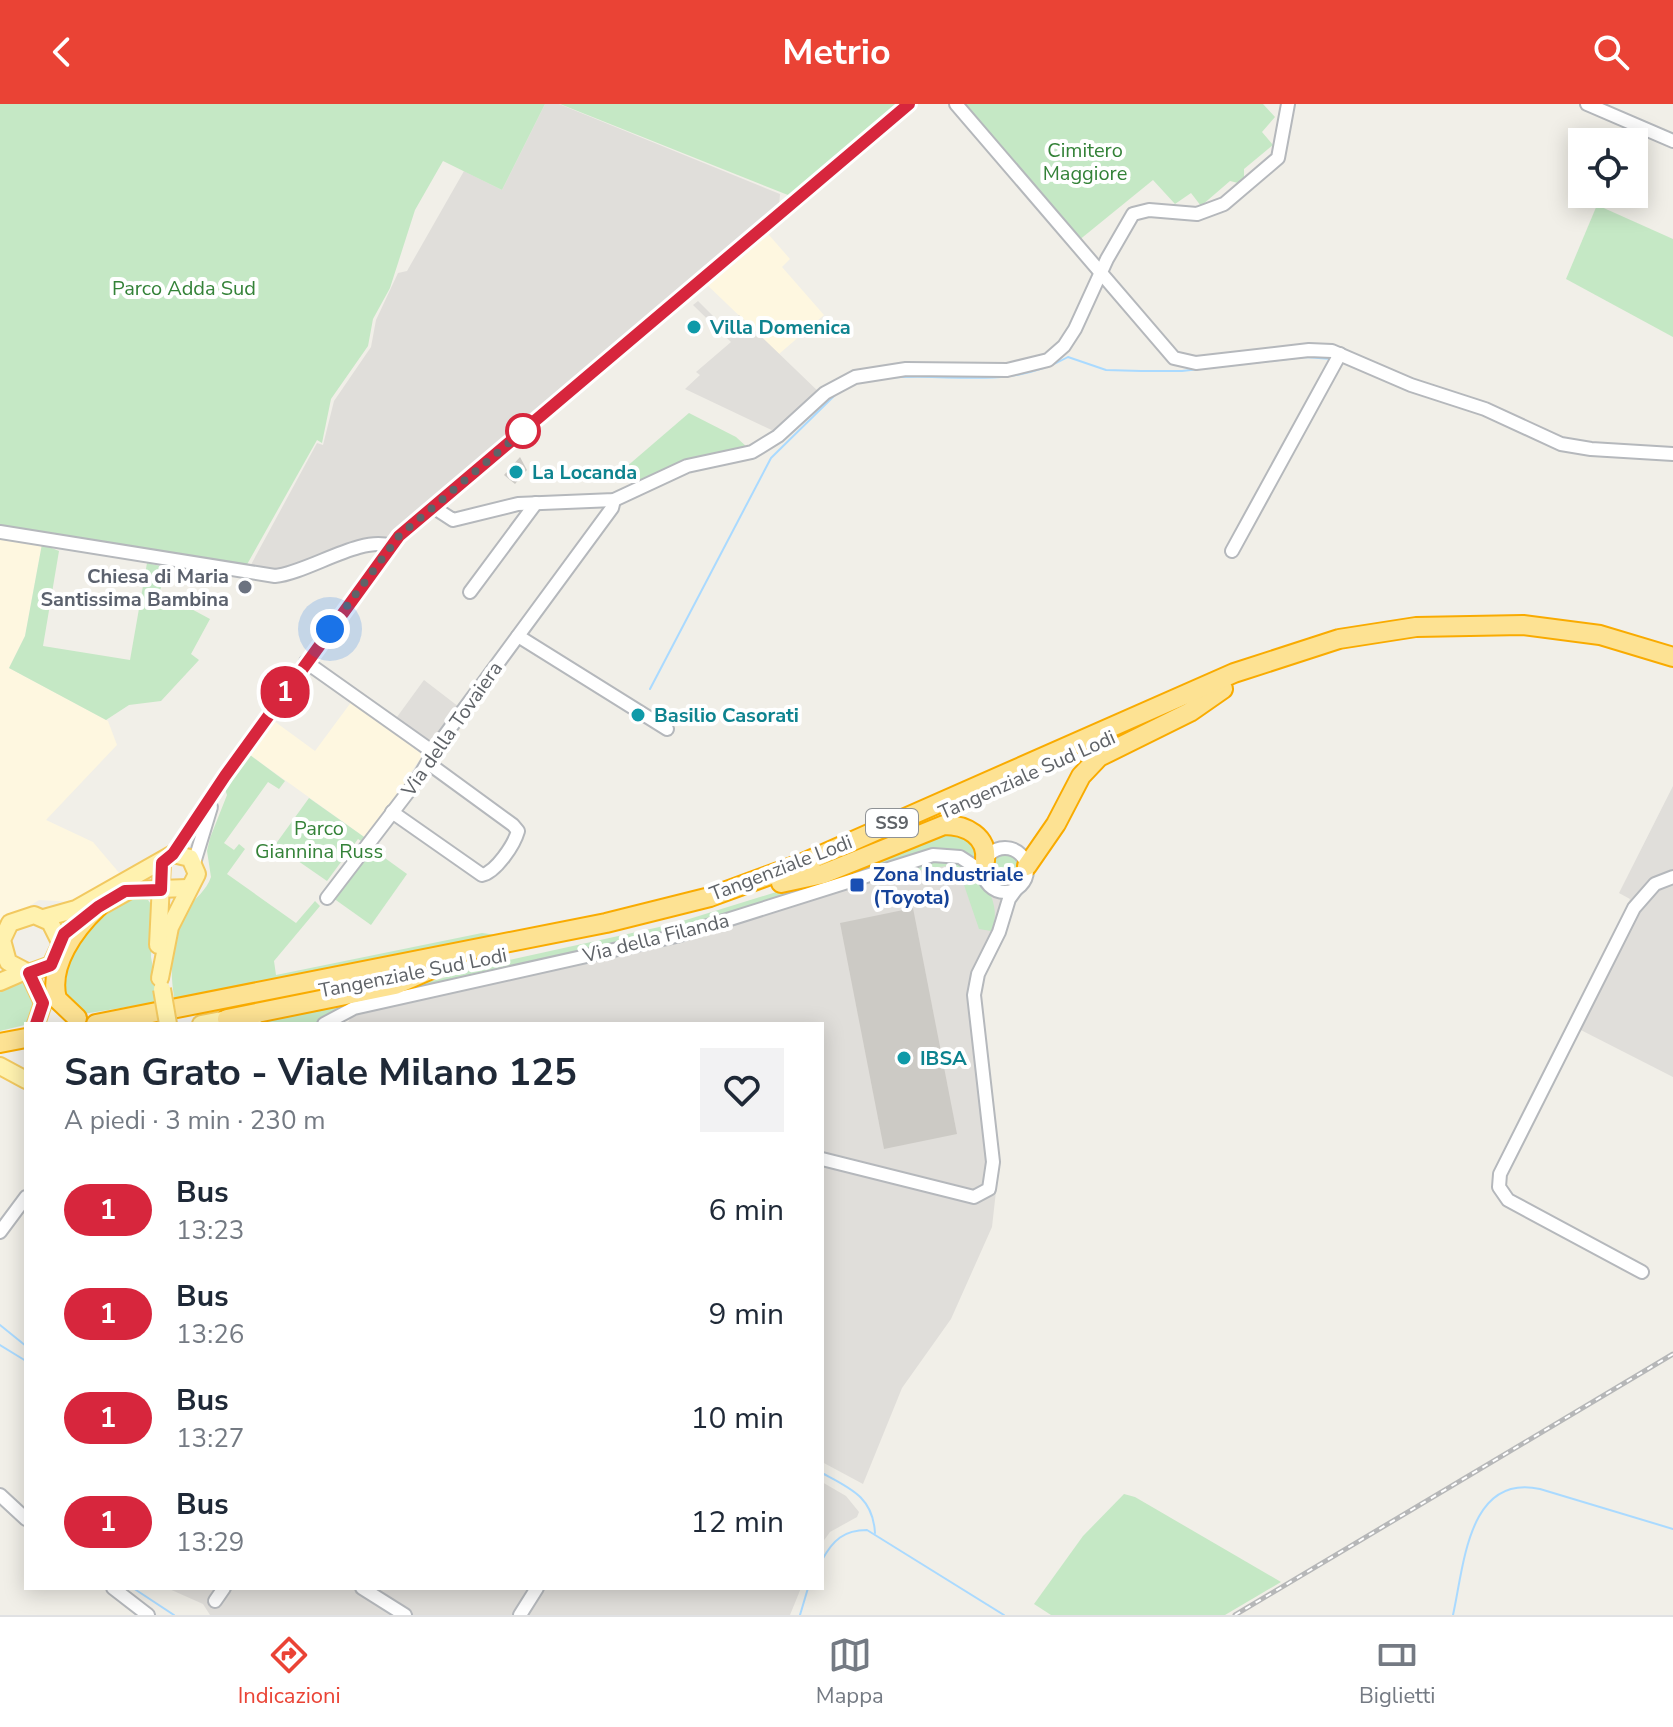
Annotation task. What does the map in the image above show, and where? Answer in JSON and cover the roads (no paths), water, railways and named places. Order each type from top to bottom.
[{"type":"highway","name":"Tangenziale Lodi","points":[[106,1022],[606,923],[710,897],[803,863],[1234,673],[1339,639],[1416,627],[1523,625],[1600,635],[1673,657]]},
{"type":"highway","name":"Tangenziale Sud Lodi","points":[[160,1022],[644,926],[781,883],[1223,689],[1321,654],[1386,641],[1507,635],[1577,642],[1673,669]]},
{"type":"highway","points":[[1027,866],[1056,824],[1081,776],[1099,757],[1190,712],[1223,689]]},
{"type":"highway","points":[[781,883],[823,874],[944,825],[963,826],[975,834],[985,849],[984,866]]},
{"type":"highway","points":[[77,1018],[57,999],[57,973],[69,943],[98,907]]},
{"type":"highway","points":[[51,965],[49,983],[55,1003],[66,1014],[77,1018],[127,1018]]},
{"type":"highway","points":[[227,1019],[395,985],[432,969]]},
{"type":"highway","points":[[0,1043],[24,1038]]},
{"type":"highway","points":[[0,1052],[24,1047]]},
{"type":"main road","points":[[0,982],[51,965],[69,928],[125,891],[166,882],[197,874],[194,863],[185,855],[166,882],[161,984],[168,1022]]},
{"type":"main road","points":[[37,1022],[43,1003],[26,972],[2,959],[2,940],[10,923],[25,915],[44,918],[166,882]]},
{"type":"main road","points":[[161,984],[170,927],[166,882]]},
{"type":"main road","points":[[44,918],[55,928],[60,942]]},
{"type":"main road","points":[[211,1022],[227,1019],[243,1022]]},
{"type":"main road","points":[[0,1035],[24,1030]]},
{"type":"main road","points":[[0,1066],[24,1079]]},
{"type":"street","points":[[166,882],[217,789],[390,546],[909,104]]},
{"type":"street","points":[[956,104],[1174,358],[1196,363],[1309,350],[1340,354],[1373,371],[1485,409],[1561,444],[1673,454]]},
{"type":"street","points":[[433,507],[453,520],[518,504],[614,500],[687,466],[759,450],[843,381],[892,370],[1017,369],[1048,360],[1070,337],[1133,214],[1149,210],[1207,213],[1261,175],[1278,158],[1288,104]]},
{"type":"street","points":[[1587,104],[1673,141]]},
{"type":"street","points":[[1232,551],[1340,354]]},
{"type":"street","name":"Via della Tovaiera","points":[[327,898],[612,508],[614,500]]},
{"type":"street","points":[[470,592],[536,503]]},
{"type":"street","points":[[0,532],[171,562],[275,576],[299,572],[377,543],[390,546]]},
{"type":"street","points":[[349,552],[359,555],[373,568]]},
{"type":"street","points":[[518,636],[667,729]]},
{"type":"street","points":[[306,662],[518,831],[516,839],[491,871],[482,875],[392,812]]},
{"type":"street","points":[[194,863],[217,789]]},
{"type":"street","points":[[824,1160],[974,1197],[989,1189],[993,1162],[974,995],[978,974],[999,932],[1004,910],[1026,879],[1027,866],[1019,852],[1008,847],[992,851],[984,866],[1004,910]]},
{"type":"street","name":"Via della Filanda","points":[[328,1022],[354,1008],[676,936],[933,855],[960,857],[984,866]]},
{"type":"street","points":[[1642,1272],[1508,1200],[1499,1187],[1500,1174],[1634,908],[1655,884],[1673,877]]},
{"type":"street","points":[[993,888],[1005,892],[1017,888]]},
{"type":"street","points":[[0,1232],[24,1200]]},
{"type":"street","points":[[0,1495],[24,1517]]},
{"type":"street","points":[[116,1590],[148,1615]]},
{"type":"street","points":[[215,1601],[223,1590]]},
{"type":"street","points":[[365,1590],[405,1615]]},
{"type":"street","points":[[520,1615],[536,1590]]},
{"type":"waterway","points":[[886,378],[1001,377],[1024,374],[1068,357],[1106,370],[1141,371],[1182,371],[1306,357],[1331,359]]},
{"type":"waterway","points":[[650,689],[771,458],[835,395]]},
{"type":"waterway","points":[[0,1325],[24,1344]]},
{"type":"waterway","points":[[0,1345],[24,1360]]},
{"type":"waterway","points":[[824,1474],[851,1489],[865,1502],[875,1533]]},
{"type":"waterway","points":[[1453,1615],[1466,1549],[1484,1509],[1498,1495],[1516,1488],[1540,1489],[1673,1529]]},
{"type":"waterway","points":[[824,1557],[840,1538],[867,1530],[1004,1615]]},
{"type":"waterway","points":[[136,1590],[174,1615]]},
{"type":"waterway","points":[[800,1615],[807,1590]]},
{"type":"railway","points":[[1235,1615],[1673,1354]]},
{"type":"place","name":"Villa Domenica","points":[[694,327]]},
{"type":"place","name":"La Locanda","points":[[516,472]]},
{"type":"place","name":"Chiesa di Maria Santissima Bambina","points":[[245,587]]},
{"type":"place","name":"Basilio Casorati","points":[[638,715]]},
{"type":"place","name":"Zona Industriale (Toyota)","points":[[857,885]]},
{"type":"place","name":"IBSA","points":[[904,1058]]},
{"type":"park label","name":"Cimitero Maggiore","points":[[1085,162]]},
{"type":"park label","name":"Parco Adda Sud","points":[[184,288]]},
{"type":"park label","name":"Parco Giannina Russ","points":[[319,840]]}]
